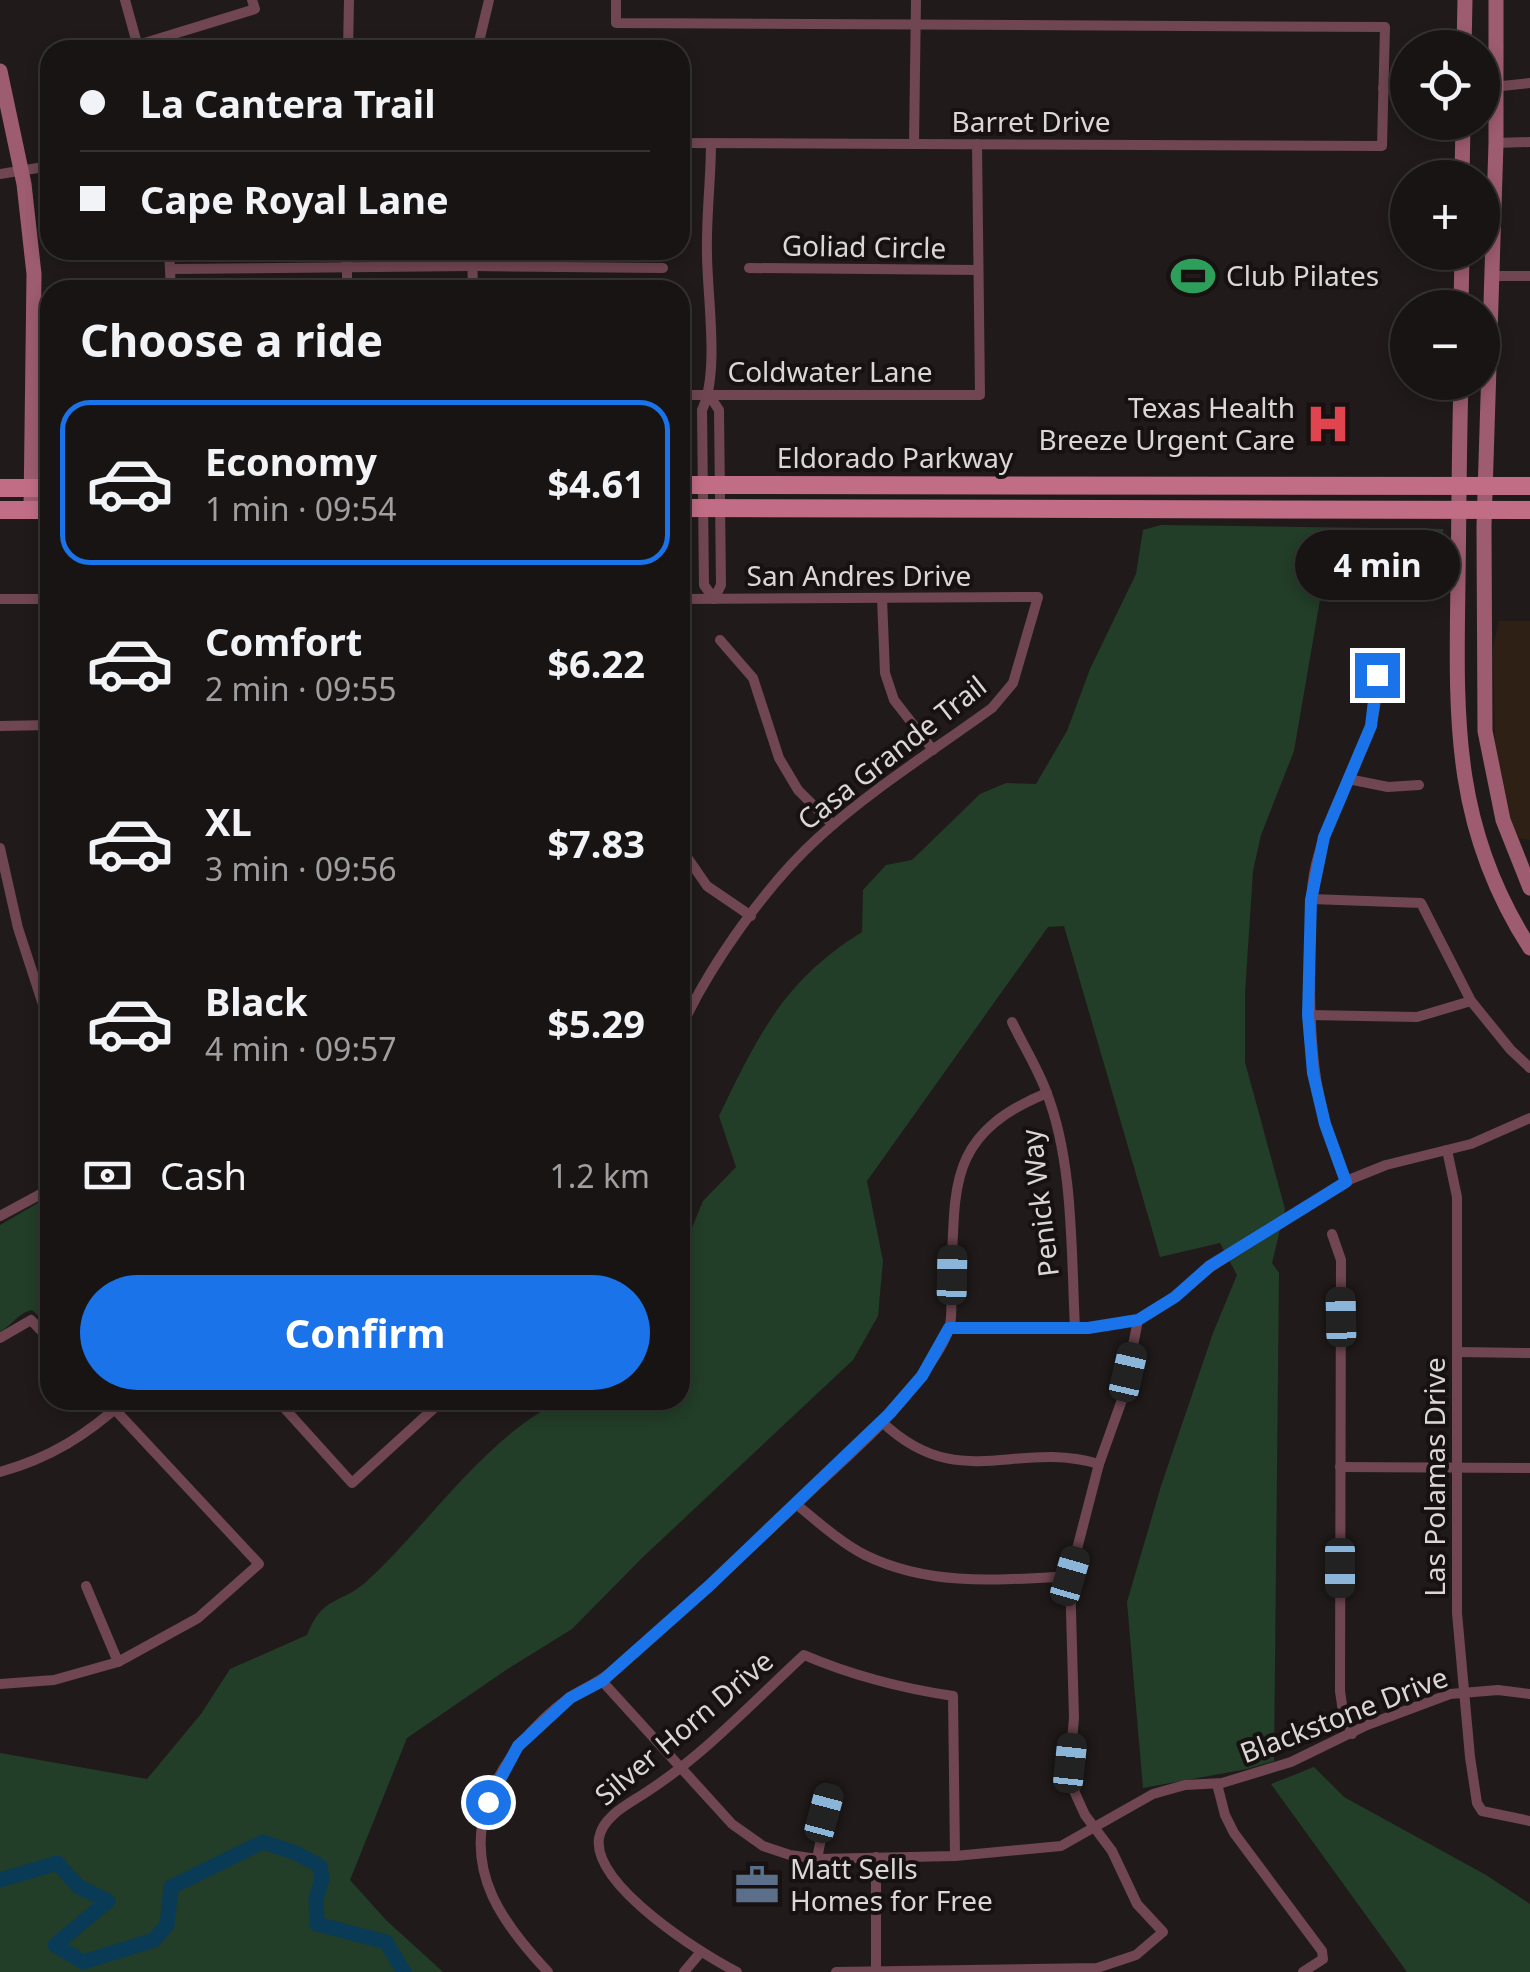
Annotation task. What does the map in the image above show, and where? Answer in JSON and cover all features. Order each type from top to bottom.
[{"type":"main road","points":[[1464,30],[1465,0]]},
{"type":"main road","points":[[1494,30],[1496,0]]},
{"type":"main road","points":[[0,71],[22,170],[34,274],[40,457]]},
{"type":"main road","points":[[1496,140],[1485,486],[1485,708],[1488,749],[1503,820],[1530,888]]},
{"type":"main road","points":[[1462,270],[1462,290]]},
{"type":"main road","points":[[1462,274],[1491,276]]},
{"type":"main road","points":[[1461,400],[1457,706],[1461,765],[1476,829],[1500,896],[1530,948]]},
{"type":"main road","name":"Eldorado Parkway","points":[[690,485],[1530,486]]},
{"type":"main road","points":[[1220,510],[1221,486]]},
{"type":"main road","points":[[0,488],[40,488]]},
{"type":"main road","name":"Eldorado Parkway","points":[[690,508],[1530,510]]},
{"type":"main road","points":[[0,510],[40,510]]},
{"type":"main road","points":[[1457,706],[1485,708]]},
{"type":"main road","points":[[1488,864],[1514,854]]},
{"type":"street","points":[[125,0],[136,40]]},
{"type":"street","points":[[348,40],[349,0]]},
{"type":"street","points":[[479,40],[489,0]]},
{"type":"street","points":[[616,0],[616,22],[1384,27],[1383,88],[1390,88]]},
{"type":"street","points":[[914,144],[916,0]]},
{"type":"street","points":[[160,40],[254,5]]},
{"type":"street","points":[[1500,87],[1530,83]]},
{"type":"street","name":"Barret Drive","points":[[690,143],[1382,146],[1383,88]]},
{"type":"street","points":[[1496,143],[1530,142]]},
{"type":"street","points":[[709,394],[718,410],[712,508],[704,585],[714,599],[722,586],[712,508],[702,410],[709,394],[707,252],[711,143]]},
{"type":"street","points":[[977,144],[978,270]]},
{"type":"street","points":[[0,174],[40,167]]},
{"type":"street","points":[[170,260],[171,280]]},
{"type":"street","points":[[346,260],[347,280]]},
{"type":"street","points":[[472,260],[472,280]]},
{"type":"street","points":[[171,269],[664,268]]},
{"type":"street","name":"Goliad Circle","points":[[749,268],[978,270]]},
{"type":"street","name":"Coldwater Lane","points":[[690,394],[980,394],[978,270]]},
{"type":"street","points":[[1491,276],[1530,276]]},
{"type":"street","points":[[882,598],[889,686],[894,700],[933,750]]},
{"type":"street","name":"San Andres Drive","points":[[690,599],[1038,598]]},
{"type":"street","name":"Casa Grande Trail","points":[[690,1007],[777,880],[833,826],[992,708],[1013,683],[1038,598]]},
{"type":"street","points":[[0,599],[40,599]]},
{"type":"street","points":[[720,640],[754,678],[778,758],[798,790],[833,826]]},
{"type":"street","points":[[1346,1182],[1316,1088],[1308,1015],[1311,900],[1320,850],[1371,726],[1377,675],[1388,656]]},
{"type":"street","points":[[0,726],[40,725]]},
{"type":"street","points":[[1348,778],[1388,788],[1419,786]]},
{"type":"street","points":[[0,848],[18,928],[40,995]]},
{"type":"street","points":[[690,861],[707,886],[752,916]]},
{"type":"street","points":[[1311,900],[1421,903],[1471,1002],[1530,1068]]},
{"type":"street","points":[[1308,1015],[1417,1017],[1471,1002]]},
{"type":"street","name":"Penick Way","points":[[1012,1022],[1047,1092],[1068,1198],[1075,1328]]},
{"type":"street","points":[[548,1972],[495,1906],[486,1882],[480,1843],[488,1802],[518,1746],[570,1698],[602,1681],[796,1504],[922,1376],[949,1328],[952,1202],[962,1162],[985,1130],[1047,1092]]},
{"type":"street","points":[[949,1328],[1075,1328],[1138,1320],[1166,1304],[1210,1266],[1346,1182],[1386,1165],[1484,1140],[1530,1118]]},
{"type":"street","name":"Las Polamas Drive","points":[[1447,1150],[1457,1197],[1456,1613],[1463,1693],[1477,1804],[1482,1812],[1530,1821]]},
{"type":"street","points":[[0,1216],[40,1194]]},
{"type":"street","points":[[1332,1234],[1341,1260],[1340,1691],[1352,1734]]},
{"type":"street","points":[[0,1338],[32,1320],[40,1329]]},
{"type":"street","points":[[836,1972],[1097,1970],[1136,1955],[1163,1932],[1137,1904],[1112,1852],[1085,1815],[1075,1793],[1070,1763],[1074,1718],[1070,1576],[1100,1464],[1123,1397],[1138,1320]]},
{"type":"street","points":[[1459,1352],[1530,1353]]},
{"type":"street","points":[[0,1472],[48,1456],[74,1442],[115,1410],[259,1564],[198,1618],[118,1662],[54,1680],[0,1684]]},
{"type":"street","points":[[286,1410],[352,1483],[432,1410]]},
{"type":"street","points":[[881,1421],[920,1452],[948,1461],[1078,1458],[1100,1464]]},
{"type":"street","points":[[1340,1467],[1530,1468]]},
{"type":"street","points":[[796,1504],[865,1554],[928,1576],[988,1580],[1070,1576]]},
{"type":"street","points":[[86,1586],[118,1662]]},
{"type":"street","name":"Silver Horn Drive","points":[[700,1954],[620,1884],[603,1860],[599,1840],[604,1824],[681,1767],[804,1655],[849,1674],[899,1688],[953,1696],[955,1856]]},
{"type":"street","name":"Blackstone Drive","points":[[602,1681],[732,1824],[763,1846],[790,1856],[817,1859],[955,1856],[1061,1846],[1153,1794],[1185,1785],[1217,1784],[1291,1762],[1422,1704],[1463,1693],[1498,1690],[1530,1694]]},
{"type":"street","points":[[1217,1784],[1234,1833],[1255,1866],[1322,1950],[1323,1959],[1303,1972]]},
{"type":"street","points":[[817,1859],[830,1792]]},
{"type":"street","points":[[876,1858],[876,1970]]},
{"type":"street","points":[[684,1972],[700,1954],[737,1972]]},
{"type":"shaded area","points":[[1499,621],[1530,621],[1530,840],[1519,838],[1508,814],[1495,742],[1493,648]]},
{"type":"green space","points":[[1161,525],[1443,529],[1443,596],[1382,584],[1322,588],[1294,751],[1261,835],[1253,871],[1245,1062],[1285,1209],[1272,1263],[1279,1273],[1274,1761],[1143,1788],[1127,1602],[1161,1486],[1237,1275],[1220,1243],[1160,1257],[1064,926],[1048,927],[867,1181],[883,1261],[878,1316],[853,1360],[572,1629],[407,1738],[350,1880],[386,1920],[443,1972],[0,1972],[0,1753],[147,1779],[201,1714],[230,1669],[307,1635],[326,1606],[367,1581],[481,1460],[531,1418],[545,1410],[690,1410],[690,1233],[703,1201],[736,1167],[719,1116],[747,1060],[792,991],[812,970],[862,932],[863,890],[886,865],[912,860],[980,794],[1006,783],[1036,784],[1067,731],[1090,669],[1136,574],[1143,530]]},
{"type":"green space","points":[[40,1202],[40,1317],[32,1310],[0,1332],[0,1225]]},
{"type":"green space","points":[[1314,1767],[1344,1797],[1486,1875],[1530,1904],[1530,1972],[1407,1972],[1271,1784]]},
{"type":"waterway","points":[[0,1880],[57,1863],[79,1887],[108,1901],[55,1945],[83,1962],[154,1940],[167,1925],[171,1887],[263,1842],[320,1866],[317,1924],[386,1942],[404,1972]]},
{"type":"place","name":"Club Pilates","points":[[1193,276]]},
{"type":"place","name":"Texas Health Breeze Urgent Care","points":[[1328,424]]},
{"type":"place","name":"Matt Sells Homes for Free","points":[[757,1885]]},
{"type":"route","points":[[488,1802],[518,1746],[570,1698],[602,1681],[837,1466],[922,1376],[949,1328],[1088,1328],[1138,1320],[1158,1310],[1210,1266],[1346,1182],[1325,1124],[1313,1073],[1308,1015],[1311,900],[1324,837],[1371,726],[1377,675]]}]
